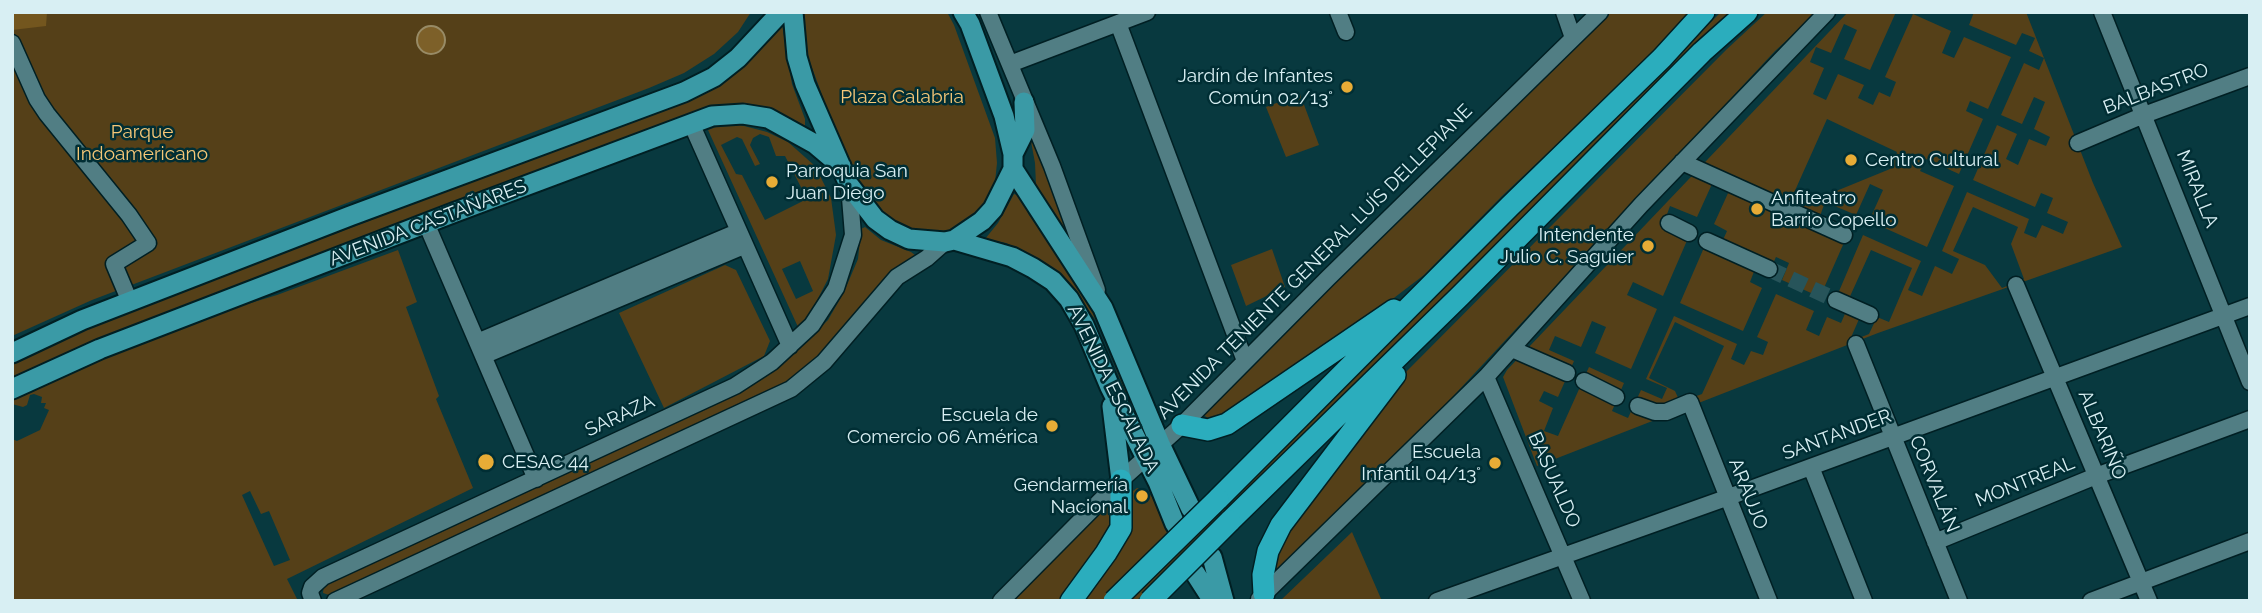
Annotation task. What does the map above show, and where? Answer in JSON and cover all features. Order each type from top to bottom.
[{"type":"highway","points":[[1114,601],[1662,58],[1704,12]]},
{"type":"highway","points":[[1150,601],[1460,296],[1702,52],[1747,12]]},
{"type":"highway","points":[[1182,425],[1208,430],[1227,424],[1444,274]]},
{"type":"highway","points":[[1261,597],[1268,551],[1281,525],[1371,405],[1460,296]]},
{"type":"highway","points":[[1071,601],[1121,528],[1121,480]]},
{"type":"main road","name":"AVENIDA CASTAÑARES","points":[[12,353],[82,320],[684,92],[714,77],[738,58],[781,12]]},
{"type":"main road","points":[[793,12],[797,57],[804,85],[845,175]]},
{"type":"main road","name":"AVENIDA ESCALADA","points":[[963,12],[970,24],[1004,116],[1013,161],[1103,309],[1160,444],[1191,509]]},
{"type":"main road","points":[[950,241],[982,221],[993,209],[1025,130],[1024,102]]},
{"type":"main road","name":"AVENIDA CASTAÑARES","points":[[12,389],[100,349],[691,123],[728,114],[768,118],[815,144],[845,175]]},
{"type":"main road","name":"AVENIDA ESCALADA","points":[[845,175],[875,219],[890,230],[909,239],[950,241],[1012,257],[1053,281],[1069,299],[1084,325],[1110,387],[1158,482],[1175,524]]},
{"type":"main road","points":[[1110,387],[1121,480]]},
{"type":"main road","points":[[1212,557],[1224,601]]},
{"type":"main road","points":[[1195,573],[1213,601]]},
{"type":"street","name":"AVENIDA ESCALADA","points":[[988,12],[1052,166],[1103,309]]},
{"type":"street","points":[[1010,64],[1147,12]]},
{"type":"street","points":[[1338,12],[1346,33]]},
{"type":"street","points":[[1564,12],[1573,38]]},
{"type":"street","name":"AVENIDA TENIENTE GENERAL LUÍS DELLEPIANE","points":[[1001,601],[1144,457],[1182,425],[1600,12]]},
{"type":"street","points":[[1261,597],[1486,377],[1682,162],[1828,12]]},
{"type":"street","name":"MIRALLA","points":[[2102,12],[2250,382]]},
{"type":"street","points":[[1118,23],[1245,361]]},
{"type":"street","points":[[12,43],[37,99],[47,114],[130,215],[148,243],[114,264],[130,302]]},
{"type":"street","name":"BALBASTRO","points":[[2078,144],[2144,115],[2250,76]]},
{"type":"street","points":[[691,123],[790,346]]},
{"type":"street","points":[[1682,162],[1844,236]]},
{"type":"street","name":"SARAZA","points":[[313,601],[310,593],[312,587],[323,577],[735,386],[772,362],[803,335],[836,288],[853,234],[845,175]]},
{"type":"street","points":[[426,223],[536,479]]},
{"type":"street","points":[[1669,223],[1689,233]]},
{"type":"street","points":[[480,349],[741,239]]},
{"type":"street","points":[[335,601],[791,389],[824,362],[897,276],[950,241]]},
{"type":"street","points":[[1707,241],[1769,269]]},
{"type":"street","name":"ALBARIÑO","points":[[2016,285],[2149,601]]},
{"type":"street","points":[[1836,300],[1870,316]]},
{"type":"street","name":"SANTANDER","points":[[1437,601],[2250,306]]},
{"type":"street","name":"CORVALÁN","points":[[1856,344],[1959,601]]},
{"type":"street","points":[[1512,349],[1567,373]]},
{"type":"street","name":"BASUALDO","points":[[1486,377],[1582,601]]},
{"type":"street","points":[[1584,381],[1616,397]]},
{"type":"street","name":"ARAUJO","points":[[1638,407],[1666,412],[1690,402],[1769,601]]},
{"type":"street","name":"MONTREAL","points":[[1935,542],[2096,476],[2250,419]]},
{"type":"street","points":[[1811,467],[1864,601]]},
{"type":"street","points":[[2091,601],[2250,541]]},
{"type":"green space","name":"Parque Indoamericano","points":[[12,12],[751,12],[738,32],[714,54],[684,73],[92,300],[12,336]]},
{"type":"green space","name":"Plaza Calabria","points":[[804,12],[947,12],[995,138],[995,182],[989,198],[966,222],[950,231],[926,232],[899,225],[881,213],[864,191],[849,163],[808,57],[804,37]]},
{"type":"green space","points":[[1611,12],[1697,12],[1502,196],[1424,275],[1327,349],[1215,423],[1202,414]]},
{"type":"green space","points":[[1721,12],[1731,12],[1136,601],[1130,601]]},
{"type":"green space","points":[[1767,12],[1818,12],[1775,51],[1431,420],[1279,568],[1273,569],[1268,556],[1400,378]]},
{"type":"green space","points":[[1848,12],[1896,12],[1870,70],[1844,59],[1857,30],[1844,24],[1831,53],[1816,47],[1810,62],[1824,68],[1813,94],[1826,100],[1838,74],[1864,85],[1858,98],[1873,105],[1879,92],[1890,97],[1896,82],[1885,77],[1913,14],[1951,31],[1942,53],[1954,58],[1964,37],[2011,57],[1988,109],[1970,101],[1966,111],[1983,119],[1959,174],[1926,159],[1920,171],[1954,186],[1927,247],[1869,221],[1883,190],[1870,184],[1856,215],[1825,202],[1820,216],[1850,229],[1820,297],[1782,280],[1789,263],[1776,257],[1768,274],[1755,269],[1750,282],[1762,288],[1743,331],[1680,303],[1709,236],[1722,242],[1727,231],[1714,224],[1729,191],[1712,184],[1697,217],[1670,206],[1666,217],[1692,229],[1663,296],[1633,282],[1627,295],[1657,309],[1631,369],[1595,353],[1606,327],[1592,321],[1581,347],[1555,336],[1549,350],[1574,361],[1558,397],[1544,391],[1539,401],[1553,408],[1544,431],[1558,436],[1589,367],[1624,383],[1612,411],[1628,418],[1641,390],[1662,399],[1667,388],[1646,379],[1674,316],[1737,344],[1731,359],[1744,365],[1751,351],[1763,355],[1768,342],[1757,337],[1776,294],[1814,311],[1806,330],[1819,336],[1827,317],[1841,323],[1847,309],[1834,303],[1863,235],[1921,261],[1908,290],[1922,296],[1935,266],[1952,274],[1959,259],[1942,251],[1967,192],[2029,219],[2024,233],[2036,238],[2042,225],[2063,234],[2068,222],[2047,213],[2053,198],[2041,193],[2035,207],[1973,180],[1997,125],[2017,134],[2006,159],[2018,165],[2029,139],[2046,146],[2050,137],[2034,129],[2045,102],[2034,97],[2022,124],[2001,115],[2024,63],[2039,70],[2044,58],[2029,51],[2035,38],[2022,33],[2016,45],[1969,25],[1974,12],[2026,12],[2093,183],[2122,247],[1878,333],[1537,466],[1503,377]],"holes":[[[1827,119],[1897,152],[1890,169],[1797,207],[1789,204]],[[1973,207],[2018,227],[2011,244],[2024,279],[2002,288],[1985,265],[1953,251]],[[1871,250],[1912,268],[1889,322],[1877,317],[1869,334],[1849,342],[1863,310],[1847,303]],[[1675,322],[1724,346],[1702,394],[1680,402],[1675,391],[1649,378]]]},
{"type":"green space","points":[[781,18],[792,84],[805,119],[805,129],[746,109],[12,381],[12,364],[90,327],[673,105]]},
{"type":"green space","points":[[1300,94],[1319,145],[1286,157],[1266,107]]},
{"type":"green space","points":[[729,122],[767,132],[788,142],[815,166],[831,198],[836,235],[828,279],[810,314],[798,327],[708,130]],"holes":[[[760,134],[769,137],[776,156],[785,156],[807,199],[765,220],[742,175],[736,174],[721,145],[737,137],[742,139],[755,166],[760,164],[750,145],[753,138]],[[800,261],[813,291],[796,299],[782,269]]]},
{"type":"green space","points":[[1028,125],[1086,267],[1041,201],[1036,185]]},
{"type":"green space","points":[[1014,194],[1020,196],[1029,215],[1075,277],[1097,316],[1141,421],[1136,420],[1098,323],[1068,283],[1023,251],[1006,243],[985,239],[998,223]]},
{"type":"green space","points":[[865,227],[881,240],[911,252],[915,257],[882,281],[830,348],[791,381],[332,596],[323,593],[324,584],[708,406],[753,384],[783,364],[828,320],[858,259],[861,229]]},
{"type":"green space","points":[[1272,249],[1285,287],[1246,306],[1231,265]]},
{"type":"green space","points":[[398,250],[417,302],[406,307],[439,396],[436,399],[473,488],[287,579],[298,601],[12,601],[12,439],[17,441],[40,430],[49,410],[44,408],[46,403],[41,403],[42,397],[34,394],[30,395],[27,405],[23,407],[12,404],[12,401],[171,327],[277,295]],"holes":[[[250,491],[261,514],[269,511],[290,560],[274,566],[242,495]]]},
{"type":"green space","points":[[725,265],[736,270],[770,341],[764,356],[664,408],[619,313]]},
{"type":"green space","points":[[1137,488],[1146,490],[1152,497],[1167,533],[1102,601],[1076,601],[1126,496]]},
{"type":"green space","points":[[1107,507],[1112,507],[1117,518],[1065,601],[1010,601]]},
{"type":"green space","points":[[1352,532],[1382,601],[1280,601]]},
{"type":"shaded area","points":[[12,12],[47,12],[46,26],[12,30]]},
{"type":"shaded area","points":[[431,26],[441,30],[445,40],[441,50],[431,54],[421,50],[417,40],[421,30]]},
{"type":"tunnel","points":[[1769,269],[1836,300]]},
{"type":"place","name":"Jardín de Infantes Común 02/13°","points":[[1347,87]]},
{"type":"place","name":"Centro Cultural","points":[[1851,160]]},
{"type":"place","name":"Parroquia San Juan Diego","points":[[772,182]]},
{"type":"place","name":"Anfiteatro Barrio Copello","points":[[1757,209]]},
{"type":"place","name":"Intendente Julio C. Saguier","points":[[1648,246]]},
{"type":"place","name":"Escuela de Comercio 06 América","points":[[1052,426]]},
{"type":"place","name":"CESAC 44","points":[[486,462]]},
{"type":"place","name":"Escuela Infantil 04/13°","points":[[1495,463]]},
{"type":"place","name":"Gendarmería Nacional","points":[[1142,496]]}]
